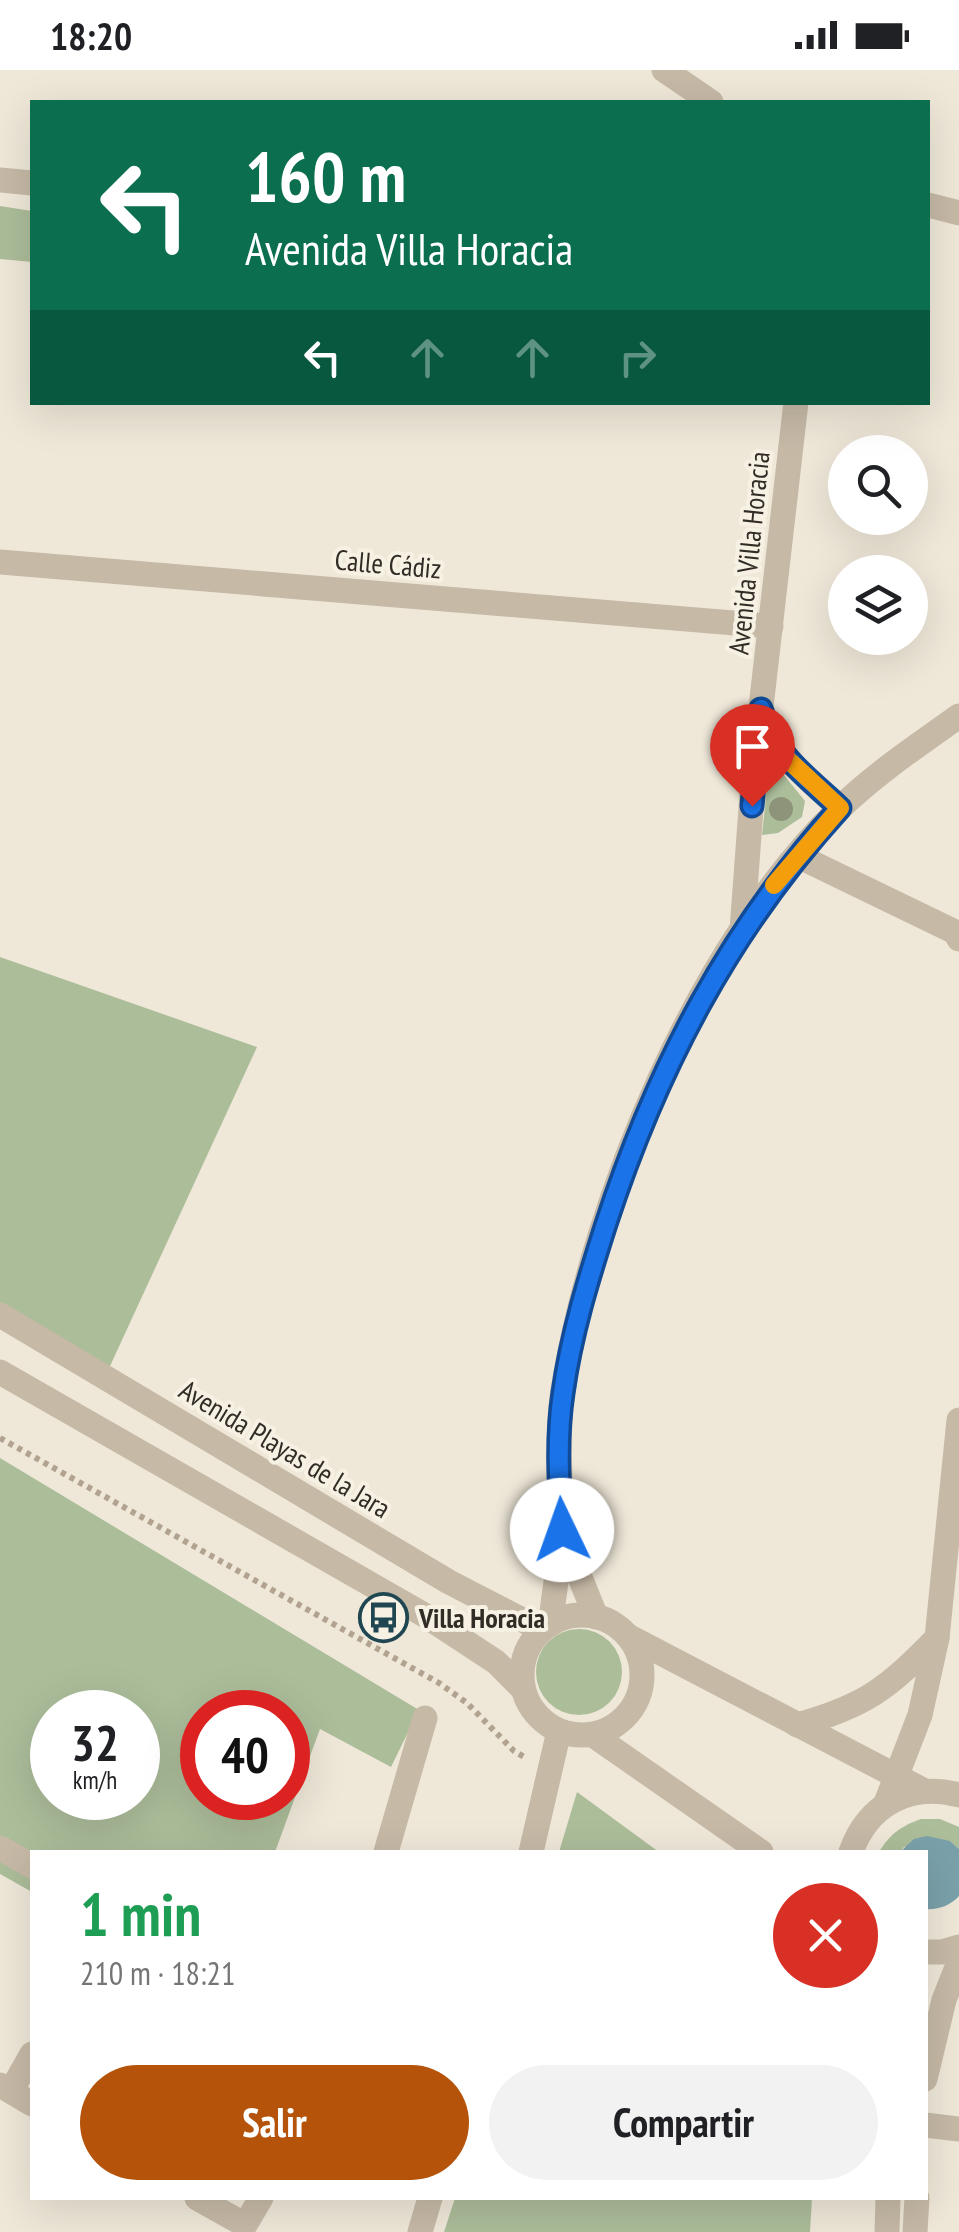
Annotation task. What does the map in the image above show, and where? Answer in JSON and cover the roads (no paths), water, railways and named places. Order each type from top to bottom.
[{"type":"street","points":[[664,70],[708,100]]},
{"type":"street","points":[[0,180],[30,183]]},
{"type":"street","points":[[930,206],[959,212]]},
{"type":"street","name":"Avenida Villa Horacia","points":[[742,930],[761,709],[796,405]]},
{"type":"street","name":"Calle Cádiz","points":[[0,562],[771,626]]},
{"type":"street","points":[[761,709],[770,738],[784,756],[840,808]]},
{"type":"street","points":[[628,1636],[642,1669],[635,1704],[624,1719],[593,1735],[576,1736],[543,1721],[530,1706],[523,1688],[524,1657],[547,1627],[562,1530],[562,1394],[578,1308],[625,1167],[658,1086],[742,930],[840,808],[959,716]]},
{"type":"street","points":[[798,856],[955,932],[959,939]]},
{"type":"street","name":"Avenida Playas de la Jara","points":[[0,1314],[450,1582],[547,1627]]},
{"type":"street","points":[[0,1372],[426,1616],[496,1662],[523,1688]]},
{"type":"street","points":[[886,1804],[920,1715],[937,1638],[959,1420]]},
{"type":"street","points":[[562,1530],[596,1617]]},
{"type":"street","points":[[547,1627],[580,1615],[614,1624],[628,1636],[923,1790],[959,1795]]},
{"type":"street","points":[[797,1725],[842,1713],[871,1698],[937,1638]]},
{"type":"street","points":[[387,1850],[426,1718]]},
{"type":"street","points":[[531,1850],[559,1731]]},
{"type":"street","points":[[593,1735],[757,1850]]},
{"type":"street","points":[[853,1850],[869,1818],[886,1804],[923,1790]]},
{"type":"street","points":[[0,1848],[30,1865]]},
{"type":"street","points":[[928,1952],[959,1947]]},
{"type":"street","points":[[928,2067],[944,2000],[959,1962]]},
{"type":"street","points":[[14,2094],[30,2058]]},
{"type":"street","points":[[928,2125],[959,2129]]},
{"type":"street","points":[[201,2200],[245,2225],[260,2200]]},
{"type":"street","points":[[420,2232],[429,2200]]},
{"type":"street","points":[[887,2232],[888,2200]]},
{"type":"street","points":[[915,2232],[917,2200]]},
{"type":"water","points":[[927,1836],[950,1841],[959,1849],[959,1896],[948,1905],[928,1909],[928,1850],[902,1850],[914,1839]]},
{"type":"place","name":"Villa Horacia","points":[[384,1618]]}]
